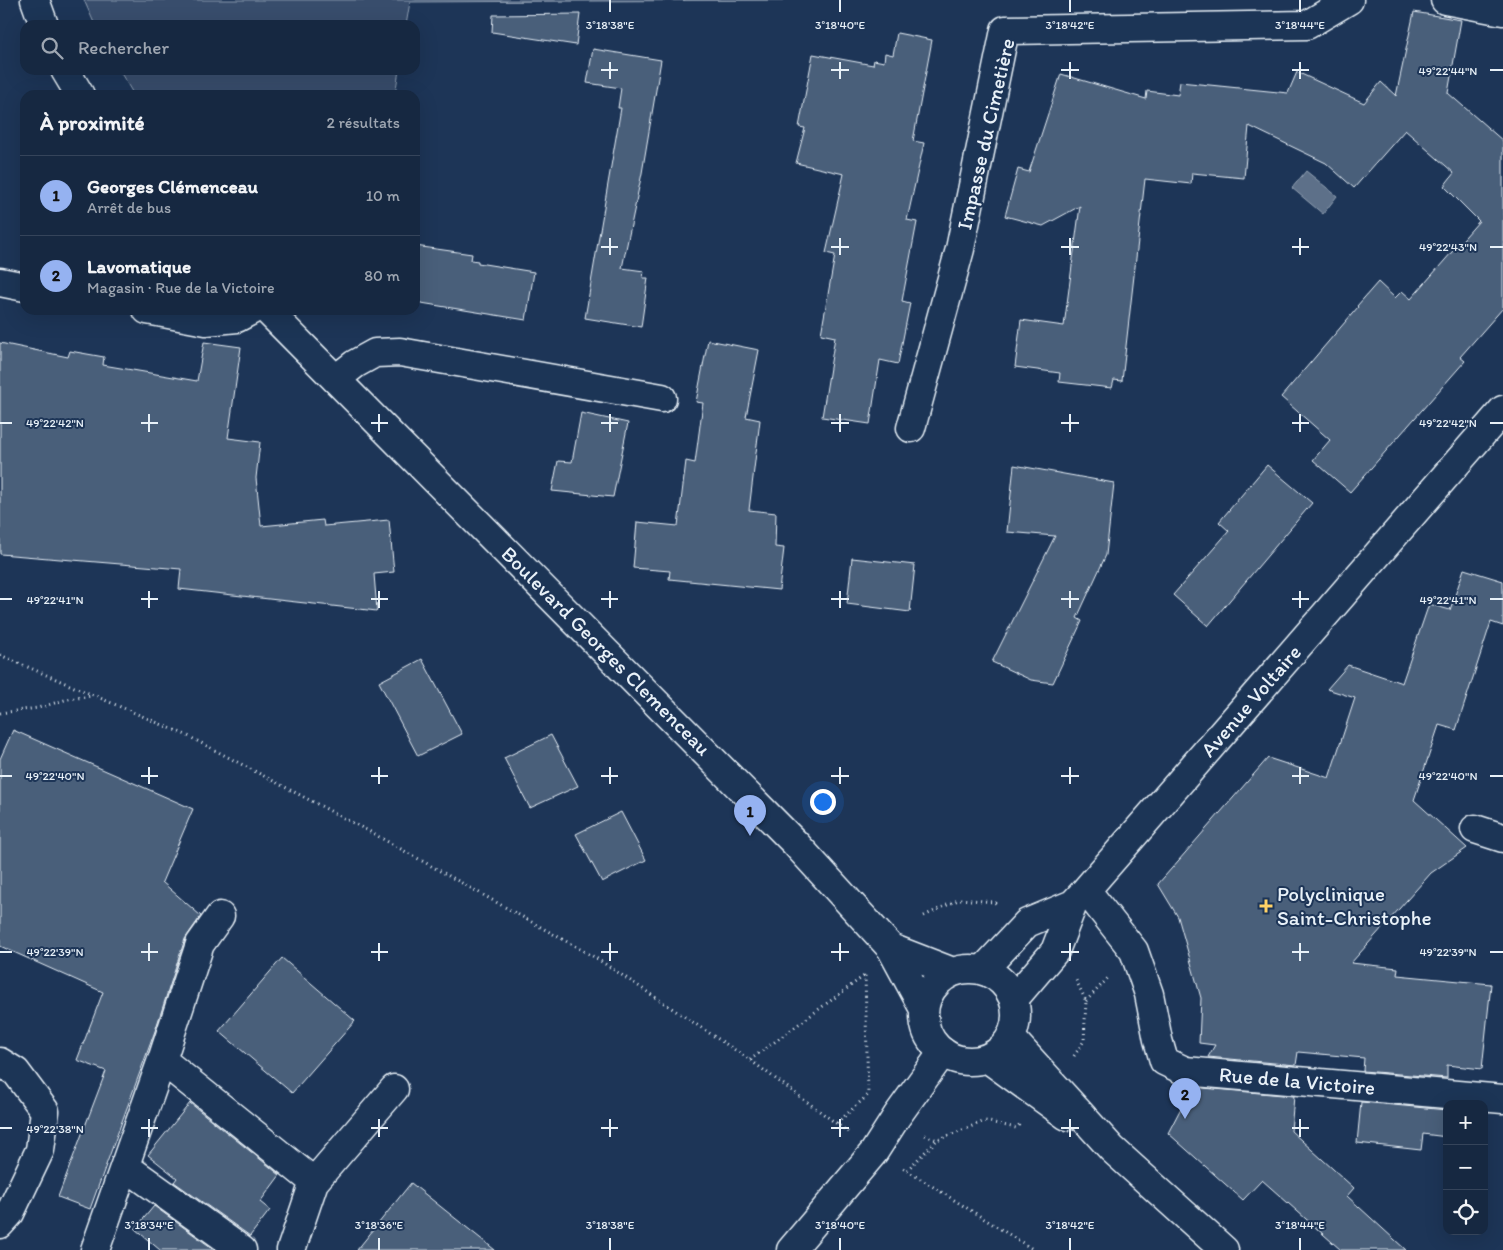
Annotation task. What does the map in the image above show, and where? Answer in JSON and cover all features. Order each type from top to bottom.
[{"type":"street","points":[[35,0],[42,20]]},
{"type":"street","name":"Impasse du Cimetière","points":[[911,428],[960,249],[1005,30],[1307,25],[1349,0]]},
{"type":"street","points":[[1445,0],[1503,11]]},
{"type":"street","points":[[69,75],[77,90]]},
{"type":"street","points":[[0,282],[20,286]]},
{"type":"street","points":[[174,315],[206,321],[236,318],[242,315]]},
{"type":"street","name":"Boulevard Georges Clemenceau","points":[[272,315],[781,829],[891,948],[924,1009]]},
{"type":"street","points":[[336,379],[355,364],[375,353],[400,352],[662,398]]},
{"type":"street","name":"Avenue Voltaire","points":[[983,970],[1027,923],[1080,897],[1503,410]]},
{"type":"street","points":[[1476,829],[1503,838]]},
{"type":"street","points":[[1014,1000],[1055,951],[1080,897]]},
{"type":"street","name":"Rue de la Victoire","points":[[1080,897],[1134,951],[1149,994],[1164,1061],[1185,1070],[1503,1100]]},
{"type":"street","points":[[95,1250],[162,1060],[200,944],[220,916]]},
{"type":"street","points":[[891,948],[952,972]]},
{"type":"street","points":[[968,969],[983,970],[996,977],[1007,987],[1014,1000],[1017,1012],[1016,1026],[1011,1038],[1001,1050],[987,1058],[972,1062],[956,1059],[943,1052],[934,1044],[927,1033],[924,1009],[927,997],[942,978],[952,972],[968,969]]},
{"type":"street","points":[[1011,1038],[1112,1149],[1224,1250]]},
{"type":"street","points":[[791,1250],[874,1152],[897,1116],[943,1052]]},
{"type":"street","points":[[987,1058],[1112,1149]]},
{"type":"street","points":[[162,1060],[314,1182]]},
{"type":"street","points":[[0,1062],[16,1072],[46,1110],[40,1150],[10,1213],[0,1224]]},
{"type":"street","points":[[291,1250],[314,1182],[394,1089]]},
{"type":"street","points":[[125,1166],[242,1250]]},
{"type":"path","points":[[0,656],[186,736],[374,834],[596,958],[750,1060],[874,1152],[1034,1250]]},
{"type":"path","points":[[0,713],[38,708],[68,699],[93,696]]},
{"type":"path","points":[[924,916],[960,899],[994,902],[1001,907]]},
{"type":"path","points":[[750,1060],[865,975],[868,1095],[837,1123]]},
{"type":"path","points":[[1069,1063],[1084,1041],[1086,1001],[1074,977]]},
{"type":"path","points":[[906,1170],[937,1140],[985,1121],[1016,1128],[1024,1119]]},
{"type":"path","points":[[922,1133],[937,1140]]},
{"type":"shaded area","points":[[84,0],[784,0],[410,2],[407,20],[93,20]]},
{"type":"shaded area","points":[[122,75],[398,75],[396,90],[131,90]]},
{"type":"shaded area","points":[[1306,171],[1337,196],[1323,214],[1292,188]]},
{"type":"building","points":[[1414,12],[1461,20],[1448,93],[1503,141],[1503,308],[1460,357],[1465,361],[1350,492],[1313,460],[1330,440],[1281,397],[1378,282],[1395,298],[1402,291],[1411,299],[1479,221],[1444,186],[1454,173],[1405,130],[1354,188],[1326,163],[1249,126],[1244,178],[1192,173],[1191,184],[1145,179],[1122,381],[1114,380],[1112,388],[1059,382],[1060,373],[1015,367],[1021,320],[1064,326],[1080,206],[1043,226],[1005,216],[1018,169],[1029,172],[1061,74],[1146,99],[1147,91],[1178,95],[1180,82],[1288,93],[1297,72],[1364,103],[1381,82],[1396,96]]},
{"type":"building","points":[[580,14],[576,45],[492,32],[493,15]]},
{"type":"building","points":[[897,33],[932,40],[913,141],[924,143],[907,220],[917,222],[902,301],[910,303],[898,364],[880,360],[870,424],[822,417],[835,337],[821,334],[835,255],[826,253],[844,174],[796,163],[805,128],[799,127],[813,54],[873,65],[874,60],[884,62],[885,53],[893,55]]},
{"type":"building","points":[[593,49],[661,60],[642,173],[622,268],[644,271],[643,278],[648,278],[641,327],[585,318],[621,108],[618,108],[621,88],[587,83]]},
{"type":"building","points":[[420,247],[472,254],[471,260],[478,261],[478,263],[534,272],[526,320],[420,303]]},
{"type":"building","points":[[708,340],[759,350],[746,417],[760,420],[749,510],[776,513],[775,547],[784,548],[779,590],[669,579],[670,571],[633,568],[637,522],[678,526],[686,461],[695,463],[703,403],[696,402]]},
{"type":"building","points":[[204,342],[241,347],[228,438],[260,442],[256,478],[261,526],[323,520],[324,526],[389,520],[394,572],[374,574],[377,611],[179,589],[181,569],[0,554],[0,343],[68,357],[70,351],[104,357],[103,365],[197,381]]},
{"type":"building","points":[[581,413],[628,423],[613,497],[552,491],[558,461],[572,462]]},
{"type":"building","points":[[1014,465],[1114,483],[1106,555],[1077,618],[1082,621],[1053,683],[1031,680],[992,662],[1055,536],[1007,532]]},
{"type":"building","points":[[1267,465],[1312,503],[1208,626],[1173,595],[1229,531],[1219,522]]},
{"type":"building","points":[[852,558],[915,565],[910,612],[847,604]]},
{"type":"building","name":"Polyclinique Saint-Christophe","points":[[1464,569],[1503,581],[1503,626],[1491,622],[1456,730],[1439,725],[1414,800],[1467,848],[1431,873],[1351,963],[1398,968],[1397,975],[1491,984],[1482,1069],[1447,1065],[1447,1078],[1363,1071],[1364,1058],[1298,1052],[1296,1065],[1208,1057],[1215,1045],[1199,1043],[1201,998],[1178,917],[1158,884],[1268,758],[1329,778],[1355,698],[1327,689],[1348,665],[1402,683],[1429,604],[1450,610]]},
{"type":"building","points":[[422,659],[462,734],[418,756],[379,682]]},
{"type":"building","points":[[13,730],[193,809],[162,882],[201,916],[185,939],[155,1031],[90,1209],[58,1197],[106,1071],[77,1060],[103,992],[0,946],[0,759]]},
{"type":"building","points":[[551,735],[578,786],[530,808],[504,758]]},
{"type":"building","points":[[621,812],[646,860],[602,882],[576,834]]},
{"type":"building","points":[[282,958],[355,1021],[292,1093],[219,1031]]},
{"type":"building","points":[[1192,1087],[1294,1096],[1291,1131],[1354,1188],[1347,1196],[1406,1250],[1341,1250],[1262,1180],[1243,1200],[1168,1133]]},
{"type":"building","points":[[1361,1102],[1443,1110],[1443,1136],[1423,1134],[1421,1150],[1357,1143]]},
{"type":"building","points":[[190,1103],[280,1175],[260,1202],[270,1210],[250,1236],[174,1182],[177,1178],[148,1155]]},
{"type":"building","points":[[411,1183],[495,1250],[357,1250]]},
{"type":"building","points":[[154,1206],[215,1250],[160,1250],[135,1229]]},
{"type":"place","name":"Georges Clémenceau","points":[[750,836]]},
{"type":"place","name":"Polyclinique Saint-Christophe","points":[[1266,906]]},
{"type":"place","name":"Lavomatique","points":[[1185,1119]]}]
